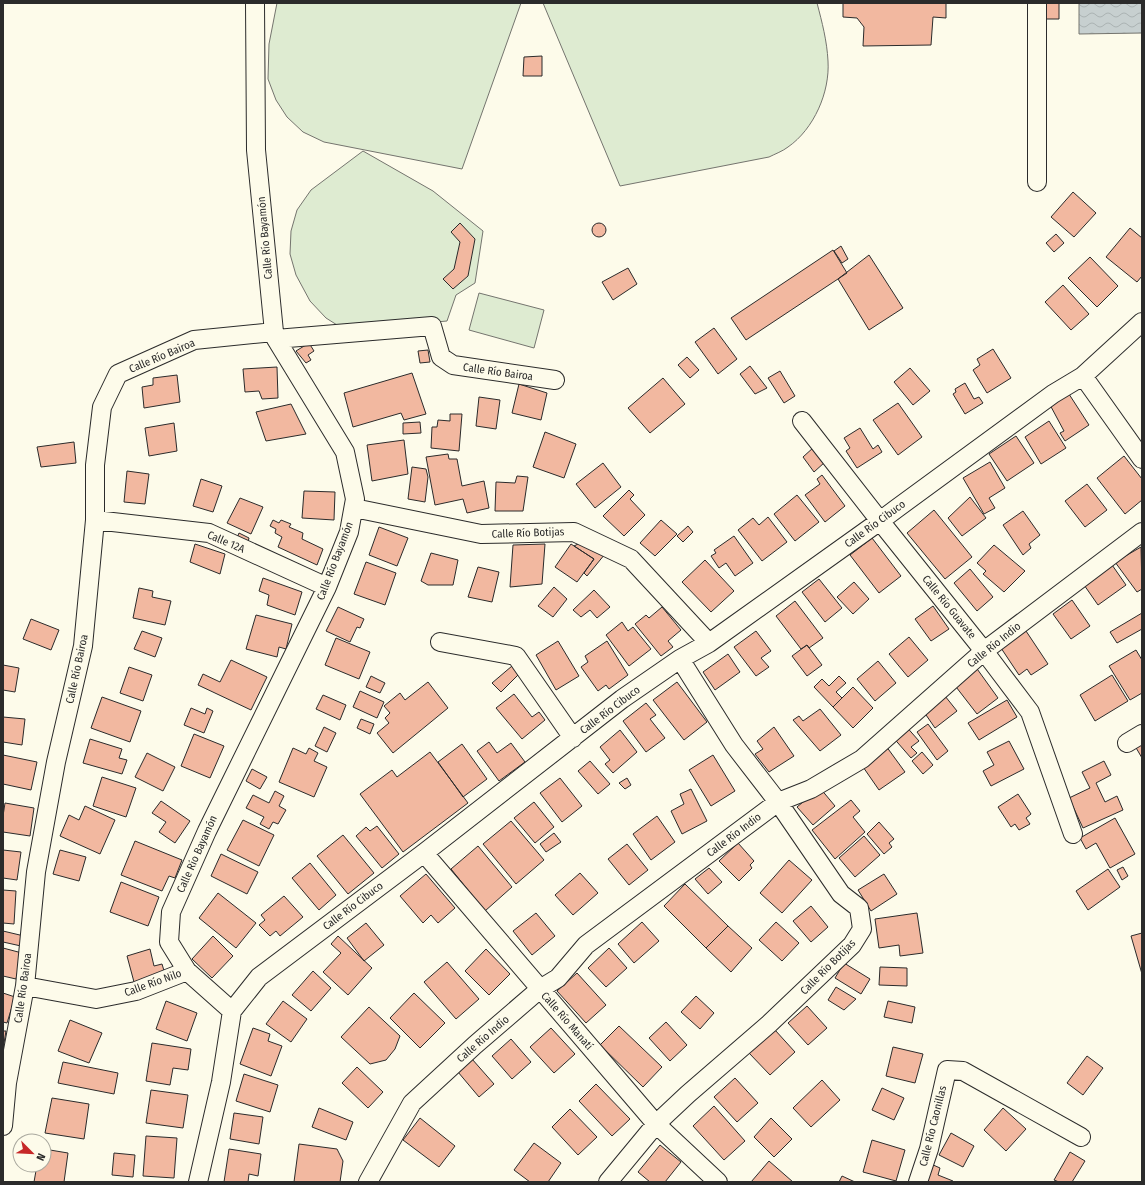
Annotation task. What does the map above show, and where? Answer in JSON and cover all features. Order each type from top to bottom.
[{"type":"street","name":"Calle Río Bayamón","points":[[232,1011],[187,971],[170,942],[171,912],[207,831],[327,587],[349,532],[355,499],[345,452],[275,336],[256,150],[255,3]]},
{"type":"street","points":[[1037,3],[1037,182]]},
{"type":"street","name":"Calle Río Cibuco","points":[[198,1182],[221,1082],[232,1011],[259,977],[424,853],[622,700],[680,659],[709,643],[880,522],[1054,394],[1083,376],[1142,322]]},
{"type":"street","name":"Calle Río Bairoa","points":[[3,1126],[5,1083],[26,986],[36,872],[56,762],[83,646],[95,520],[95,465],[102,406],[118,374],[194,340],[432,326],[441,357],[453,365],[554,380]]},
{"type":"street","points":[[1083,376],[1142,459]]},
{"type":"street","name":"Calle Río Guavate","points":[[802,421],[880,522],[984,651],[1030,712],[1073,834]]},
{"type":"street","name":"Calle Río Botijas","points":[[354,508],[480,534],[574,532],[631,559],[709,643]]},
{"type":"street","name":"Calle 12A","points":[[95,520],[209,533],[327,587]]},
{"type":"street","name":"Calle Río Indio","points":[[368,1182],[412,1104],[475,1045],[540,989],[558,978],[586,945],[778,802],[811,789],[862,759],[984,651],[1142,532]]},
{"type":"street","points":[[440,642],[516,656],[573,738]]},
{"type":"street","name":"Calle Río Botijas","points":[[608,1182],[656,1124],[688,1094],[769,1024],[852,945],[862,929],[859,908],[841,894],[778,802],[734,744],[680,659]]},
{"type":"street","points":[[1127,743],[1142,734]]},
{"type":"street","name":"Calle Río Manatí","points":[[424,853],[656,1124],[718,1182]]},
{"type":"street","name":"Calle Río Nilo","points":[[26,986],[96,999],[136,991],[187,971]]},
{"type":"street","name":"Calle Río Caonillas","points":[[918,1182],[929,1149],[947,1070],[963,1071],[1081,1137]]},
{"type":"green space","points":[[277,3],[521,3],[462,169],[324,142],[303,132],[287,117],[276,100],[268,79],[269,44]]},
{"type":"green space","points":[[543,3],[817,3],[828,61],[828,73],[823,97],[813,120],[806,130],[788,147],[769,157],[620,186]]},
{"type":"green space","points":[[363,151],[433,191],[483,231],[475,283],[456,295],[447,321],[345,330],[326,318],[310,301],[296,275],[290,254],[291,231],[297,210],[311,190]]},
{"type":"green space","points":[[479,293],[544,310],[534,348],[469,330]]},
{"type":"water","points":[[1079,3],[1142,3],[1142,33],[1079,34]]},
{"type":"building","points":[[843,3],[946,3],[946,18],[933,17],[931,45],[863,46],[864,27],[857,18],[843,17]]},
{"type":"building","points":[[1038,3],[1059,3],[1059,19],[1037,19]]},
{"type":"building","points":[[542,56],[542,76],[523,76],[524,57]]},
{"type":"building","points":[[1073,192],[1096,213],[1074,237],[1051,217]]},
{"type":"building","points":[[460,223],[475,239],[468,276],[453,289],[443,279],[454,269],[460,242],[451,232]]},
{"type":"building","points":[[599,223],[604,225],[606,230],[604,235],[599,237],[594,235],[592,230],[594,225]]},
{"type":"building","points":[[1130,228],[1142,238],[1142,276],[1137,282],[1106,257]]},
{"type":"building","points":[[1056,234],[1064,243],[1054,252],[1046,243]]},
{"type":"building","points":[[841,246],[848,259],[842,263],[834,251]]},
{"type":"building","points":[[833,250],[847,273],[746,340],[731,318]]},
{"type":"building","points":[[869,255],[903,308],[869,330],[838,279]]},
{"type":"building","points":[[1090,257],[1118,286],[1097,307],[1068,278]]},
{"type":"building","points":[[628,268],[637,284],[613,300],[602,282]]},
{"type":"building","points":[[1063,285],[1089,314],[1071,330],[1045,302]]},
{"type":"building","points":[[714,328],[737,359],[718,374],[695,342]]},
{"type":"building","points":[[309,343],[314,351],[308,355],[311,360],[306,363],[296,351]]},
{"type":"building","points":[[993,349],[1011,378],[987,393],[973,370],[980,365],[977,359]]},
{"type":"building","points":[[428,350],[430,362],[420,363],[418,351]]},
{"type":"building","points":[[687,357],[699,370],[690,378],[678,365]]},
{"type":"building","points":[[750,366],[767,388],[755,394],[740,374]]},
{"type":"building","points":[[277,367],[278,398],[262,399],[259,391],[245,392],[243,369]]},
{"type":"building","points":[[910,368],[930,391],[913,405],[894,382]]},
{"type":"building","points":[[780,371],[795,396],[784,403],[768,378]]},
{"type":"building","points":[[412,373],[426,414],[404,420],[401,413],[353,427],[344,393]]},
{"type":"building","points":[[177,375],[180,402],[144,408],[142,387],[153,385],[153,378]]},
{"type":"building","points":[[663,378],[685,404],[650,433],[628,408]]},
{"type":"building","points":[[965,383],[974,399],[979,397],[983,403],[965,414],[953,394],[956,392],[955,389]]},
{"type":"building","points":[[519,384],[547,393],[541,420],[512,413]]},
{"type":"building","points":[[1067,391],[1089,425],[1065,441],[1060,433],[1064,431],[1049,403]]},
{"type":"building","points":[[479,397],[500,400],[496,429],[476,426]]},
{"type":"building","points":[[898,403],[922,437],[898,455],[873,420]]},
{"type":"building","points":[[291,404],[306,434],[266,441],[256,412]]},
{"type":"building","points":[[450,414],[462,414],[459,451],[431,448],[432,427],[437,427],[438,420],[450,421]]},
{"type":"building","points":[[1049,421],[1066,448],[1041,464],[1025,437]]},
{"type":"building","points":[[420,422],[421,433],[403,434],[403,423]]},
{"type":"building","points":[[174,423],[177,451],[149,456],[145,428]]},
{"type":"building","points":[[860,428],[873,449],[878,445],[882,452],[857,468],[846,451],[850,448],[844,438]]},
{"type":"building","points":[[545,432],[576,444],[564,478],[533,467]]},
{"type":"building","points":[[1016,436],[1034,463],[1007,481],[989,454]]},
{"type":"building","points":[[404,440],[408,474],[372,481],[367,445]]},
{"type":"building","points":[[74,442],[76,463],[41,467],[37,447]]},
{"type":"building","points":[[814,447],[825,462],[814,472],[803,457]]},
{"type":"building","points":[[448,454],[449,459],[457,459],[462,486],[484,481],[489,508],[467,513],[463,499],[435,505],[426,457]]},
{"type":"building","points":[[1124,456],[1142,479],[1142,500],[1125,514],[1097,478]]},
{"type":"building","points":[[990,462],[1005,488],[989,498],[995,508],[984,514],[963,478]]},
{"type":"building","points":[[603,463],[621,487],[595,508],[576,484]]},
{"type":"building","points":[[412,467],[426,469],[428,477],[425,502],[408,499]]},
{"type":"building","points":[[127,471],[149,474],[145,504],[124,502]]},
{"type":"building","points":[[822,475],[845,506],[825,522],[805,495],[820,484],[817,479]]},
{"type":"building","points":[[517,476],[528,477],[523,511],[495,511],[496,482],[515,483]]},
{"type":"building","points":[[201,479],[222,486],[213,512],[193,506]]},
{"type":"building","points":[[1087,484],[1107,510],[1085,527],[1065,501]]},
{"type":"building","points":[[629,490],[634,495],[630,499],[645,515],[624,536],[603,516]]},
{"type":"building","points":[[304,491],[335,492],[334,520],[302,518]]},
{"type":"building","points":[[797,495],[819,522],[795,541],[774,514]]},
{"type":"building","points":[[970,497],[986,518],[962,536],[948,518]]},
{"type":"building","points":[[240,498],[263,507],[251,534],[227,523]]},
{"type":"building","points":[[934,510],[972,557],[945,579],[907,533]]},
{"type":"building","points":[[1023,511],[1040,535],[1029,544],[1031,548],[1023,555],[1003,525]]},
{"type":"building","points":[[768,517],[787,542],[762,561],[738,530],[753,518],[759,525]]},
{"type":"building","points":[[273,520],[279,523],[281,520],[291,524],[289,527],[303,533],[302,539],[323,549],[317,565],[278,547],[282,537],[275,533],[276,529],[270,526]]},
{"type":"building","points":[[661,520],[677,534],[655,556],[640,543]]},
{"type":"building","points":[[688,526],[693,532],[683,542],[677,536]]},
{"type":"building","points":[[379,527],[408,538],[397,566],[369,555]]},
{"type":"building","points":[[239,533],[249,538],[248,542],[237,538]]},
{"type":"building","points":[[734,536],[753,563],[735,576],[726,563],[719,568],[711,556],[716,553],[714,550]]},
{"type":"building","points":[[872,538],[901,576],[879,593],[850,555]]},
{"type":"building","points":[[582,542],[605,554],[587,576],[584,573],[594,559],[574,546]]},
{"type":"building","points":[[195,544],[225,554],[220,574],[190,562]]},
{"type":"building","points":[[545,544],[542,584],[510,587],[513,545]]},
{"type":"building","points":[[571,544],[594,559],[577,582],[555,567]]},
{"type":"building","points":[[994,545],[1025,571],[1004,592],[983,574],[986,571],[977,563]]},
{"type":"building","points":[[1141,547],[1142,589],[1137,592],[1115,562]]},
{"type":"building","points":[[431,553],[458,560],[453,585],[428,585],[421,581]]},
{"type":"building","points":[[705,560],[734,591],[711,612],[682,582]]},
{"type":"building","points":[[366,562],[396,573],[385,605],[354,594]]},
{"type":"building","points":[[1110,562],[1126,585],[1098,605],[1082,582]]},
{"type":"building","points":[[478,567],[499,572],[492,602],[468,597]]},
{"type":"building","points":[[970,569],[993,597],[977,611],[954,583]]},
{"type":"building","points":[[263,578],[302,592],[295,615],[267,605],[269,595],[259,591]]},
{"type":"building","points":[[819,579],[842,608],[825,622],[802,592]]},
{"type":"building","points":[[854,582],[869,599],[853,614],[837,597]]},
{"type":"building","points":[[554,587],[567,599],[553,617],[538,606]]},
{"type":"building","points":[[139,588],[153,591],[152,597],[171,601],[165,625],[133,618]]},
{"type":"building","points":[[594,590],[610,607],[597,618],[590,610],[581,617],[573,610]]},
{"type":"building","points":[[1072,600],[1090,626],[1071,639],[1053,614]]},
{"type":"building","points":[[795,601],[823,638],[809,648],[807,645],[801,649],[776,616]]},
{"type":"building","points":[[933,606],[949,629],[931,641],[915,619]]},
{"type":"building","points":[[338,607],[364,619],[360,628],[357,627],[350,642],[326,631]]},
{"type":"building","points":[[662,607],[681,630],[668,641],[673,647],[661,656],[635,624],[646,615],[649,618]]},
{"type":"building","points":[[1142,613],[1142,629],[1117,643],[1110,632]]},
{"type":"building","points":[[256,615],[292,624],[286,649],[279,647],[277,657],[246,649]]},
{"type":"building","points":[[31,619],[59,630],[51,650],[23,639]]},
{"type":"building","points":[[622,622],[628,631],[633,627],[651,649],[629,666],[606,635]]},
{"type":"building","points":[[142,631],[162,638],[155,657],[134,649]]},
{"type":"building","points":[[756,631],[771,651],[761,658],[769,667],[756,676],[734,647]]},
{"type":"building","points":[[1026,631],[1048,664],[1031,675],[1027,669],[1019,675],[1001,648]]},
{"type":"building","points":[[909,637],[928,660],[908,677],[889,654]]},
{"type":"building","points":[[336,638],[370,652],[359,679],[325,665]]},
{"type":"building","points":[[558,641],[579,676],[556,690],[536,655]]},
{"type":"building","points":[[607,641],[628,675],[609,689],[606,685],[598,691],[581,667],[588,662],[585,656]]},
{"type":"building","points":[[807,645],[822,665],[807,676],[792,656]]},
{"type":"building","points":[[1136,650],[1142,660],[1142,693],[1130,700],[1109,666]]},
{"type":"building","points":[[728,654],[740,672],[715,690],[703,672]]},
{"type":"building","points":[[231,660],[267,677],[251,710],[198,685],[203,674],[220,682]]},
{"type":"building","points":[[878,661],[896,683],[875,701],[857,679]]},
{"type":"building","points":[[3,665],[19,668],[15,692],[3,690]]},
{"type":"building","points":[[512,666],[519,674],[501,692],[492,683]]},
{"type":"building","points":[[975,666],[998,698],[977,714],[953,683]]},
{"type":"building","points":[[129,667],[152,675],[143,701],[120,693]]},
{"type":"building","points":[[1112,675],[1128,701],[1095,721],[1080,695]]},
{"type":"building","points":[[371,676],[385,683],[380,693],[366,687]]},
{"type":"building","points":[[839,676],[846,683],[836,692],[842,698],[833,707],[814,687],[822,679],[829,686]]},
{"type":"building","points":[[428,682],[448,708],[393,753],[377,733],[389,723],[385,718],[390,713],[384,706],[400,693],[405,700]]},
{"type":"building","points":[[677,682],[707,722],[684,740],[653,700]]},
{"type":"building","points":[[853,687],[873,708],[853,728],[833,707]]},
{"type":"building","points":[[360,691],[384,702],[377,718],[353,707]]},
{"type":"building","points":[[514,694],[532,717],[539,712],[545,720],[522,739],[496,708]]},
{"type":"building","points":[[323,695],[346,705],[340,720],[316,709]]},
{"type":"building","points":[[945,696],[957,711],[935,728],[924,712]]},
{"type":"building","points":[[102,697],[141,711],[130,742],[91,728]]},
{"type":"building","points":[[1007,700],[1017,717],[979,740],[968,723]]},
{"type":"building","points":[[646,703],[656,715],[650,719],[665,738],[646,752],[623,721]]},
{"type":"building","points":[[191,708],[205,714],[207,708],[213,711],[204,733],[184,725]]},
{"type":"building","points":[[820,709],[841,735],[820,751],[793,720],[799,716],[803,721]]},
{"type":"building","points":[[3,717],[25,719],[22,745],[3,742]]},
{"type":"building","points":[[361,719],[374,724],[370,734],[357,728]]},
{"type":"building","points":[[904,724],[919,741],[911,747],[917,753],[911,758],[891,735]]},
{"type":"building","points":[[928,724],[948,751],[937,760],[917,732]]},
{"type":"building","points":[[324,727],[336,733],[327,752],[315,746]]},
{"type":"building","points":[[774,727],[794,756],[769,772],[755,754],[763,749],[757,741]]},
{"type":"building","points":[[620,730],[637,752],[613,773],[605,764],[610,760],[600,747]]},
{"type":"building","points":[[194,734],[224,746],[210,778],[181,766]]},
{"type":"building","points":[[90,739],[122,749],[119,758],[127,760],[122,774],[83,763]]},
{"type":"building","points":[[1009,741],[1024,769],[991,786],[983,771],[994,765],[987,752]]},
{"type":"building","points":[[489,742],[497,753],[511,743],[525,762],[499,781],[477,751]]},
{"type":"building","points":[[1142,742],[1142,758],[1135,746]]},
{"type":"building","points":[[462,744],[487,779],[463,797],[438,762]]},
{"type":"building","points":[[886,746],[905,772],[879,790],[861,764]]},
{"type":"building","points":[[293,748],[306,754],[309,748],[318,753],[314,761],[327,767],[314,797],[279,782]]},
{"type":"building","points":[[430,752],[468,803],[403,852],[360,794],[392,770],[397,777]]},
{"type":"building","points":[[922,752],[933,765],[923,774],[912,761]]},
{"type":"building","points":[[147,753],[175,767],[163,791],[135,777]]},
{"type":"building","points":[[3,755],[37,762],[31,790],[3,784]]},
{"type":"building","points":[[713,755],[735,791],[711,806],[689,770]]},
{"type":"building","points":[[590,761],[610,784],[598,794],[578,771]]},
{"type":"building","points":[[1104,761],[1111,775],[1096,783],[1105,802],[1117,796],[1123,810],[1083,828],[1069,798],[1090,788],[1082,772]]},
{"type":"building","points":[[252,769],[267,777],[260,789],[246,781]]},
{"type":"building","points":[[102,777],[136,788],[126,817],[93,806]]},
{"type":"building","points":[[560,778],[582,806],[562,822],[540,793]]},
{"type":"building","points":[[627,778],[631,785],[625,789],[619,783]]},
{"type":"building","points":[[820,788],[835,806],[813,825],[797,807]]},
{"type":"building","points":[[691,789],[707,821],[682,834],[671,811],[684,804],[680,794]]},
{"type":"building","points":[[275,791],[284,796],[279,806],[286,810],[278,824],[273,822],[269,829],[260,824],[264,817],[246,808],[253,795],[269,803]]},
{"type":"building","points":[[1018,794],[1031,814],[1026,818],[1030,824],[1019,830],[1015,824],[1011,827],[998,807]]},
{"type":"building","points":[[851,800],[860,811],[853,817],[865,832],[835,859],[812,830]]},
{"type":"building","points":[[161,801],[190,821],[175,843],[159,832],[166,822],[152,813]]},
{"type":"building","points":[[534,802],[554,827],[535,843],[514,818]]},
{"type":"building","points":[[5,803],[34,808],[30,836],[3,832]]},
{"type":"building","points":[[85,806],[115,820],[100,854],[60,836],[69,815],[79,820]]},
{"type":"building","points":[[657,816],[675,842],[651,860],[633,834]]},
{"type":"building","points":[[1115,818],[1135,854],[1110,868],[1096,843],[1086,849],[1080,838]]},
{"type":"building","points":[[243,820],[274,835],[259,866],[227,850]]},
{"type":"building","points":[[511,821],[544,860],[516,884],[483,844]]},
{"type":"building","points":[[879,822],[894,839],[889,843],[892,847],[884,854],[867,834]]},
{"type":"building","points":[[377,826],[399,854],[382,868],[356,836],[366,827],[370,831]]},
{"type":"building","points":[[554,833],[561,842],[546,852],[540,844]]},
{"type":"building","points":[[343,835],[374,873],[348,894],[317,856]]},
{"type":"building","points":[[864,836],[880,855],[855,877],[839,858]]},
{"type":"building","points":[[135,841],[182,860],[175,878],[169,876],[162,891],[121,875]]},
{"type":"building","points":[[738,843],[754,861],[750,865],[752,868],[739,881],[719,861]]},
{"type":"building","points":[[627,844],[648,870],[629,885],[608,859]]},
{"type":"building","points":[[478,846],[512,887],[485,911],[451,869]]},
{"type":"building","points":[[3,850],[21,852],[17,880],[3,878]]},
{"type":"building","points":[[60,850],[86,857],[79,881],[53,874]]},
{"type":"building","points":[[221,854],[258,872],[247,894],[211,876]]},
{"type":"building","points":[[789,860],[812,880],[782,913],[760,893]]},
{"type":"building","points":[[310,863],[336,895],[319,910],[292,878]]},
{"type":"building","points":[[1123,867],[1128,876],[1122,880],[1117,870]]},
{"type":"building","points":[[709,868],[722,882],[708,894],[695,879]]},
{"type":"building","points":[[1108,869],[1120,887],[1088,910],[1076,891]]},
{"type":"building","points":[[580,873],[598,893],[573,915],[555,895]]},
{"type":"building","points":[[426,874],[455,908],[438,923],[431,915],[423,923],[400,896]]},
{"type":"building","points":[[884,874],[897,894],[871,911],[858,890]]},
{"type":"building","points":[[121,882],[159,897],[148,926],[110,912]]},
{"type":"building","points":[[685,884],[728,926],[706,948],[664,906]]},
{"type":"building","points":[[3,890],[16,891],[14,924],[3,923]]},
{"type":"building","points":[[218,893],[256,923],[236,948],[199,918]]},
{"type":"building","points":[[284,896],[303,917],[280,936],[276,931],[270,936],[259,925],[265,920],[261,915]]},
{"type":"building","points":[[811,906],[828,927],[811,942],[793,921]]},
{"type":"building","points":[[536,913],[555,936],[532,955],[513,931]]},
{"type":"building","points":[[917,913],[923,953],[900,956],[899,945],[879,948],[875,919]]},
{"type":"building","points":[[642,922],[659,941],[634,963],[618,944]]},
{"type":"building","points":[[776,922],[799,943],[782,961],[759,940]]},
{"type":"building","points":[[366,923],[384,945],[364,961],[347,938]]},
{"type":"building","points":[[728,926],[752,948],[731,972],[706,948]]},
{"type":"building","points":[[3,931],[24,936],[21,946],[3,942]]},
{"type":"building","points":[[1142,933],[1142,974],[1131,936]]},
{"type":"building","points":[[213,936],[233,956],[212,978],[192,959]]},
{"type":"building","points":[[338,936],[372,968],[348,995],[323,972],[341,953],[331,944]]},
{"type":"building","points":[[3,948],[22,953],[16,979],[3,976]]},
{"type":"building","points":[[609,948],[627,968],[606,987],[588,968]]},
{"type":"building","points":[[150,949],[154,966],[162,964],[165,974],[134,982],[127,956]]},
{"type":"building","points":[[486,949],[510,974],[489,995],[465,971]]},
{"type":"building","points":[[447,962],[479,999],[456,1019],[424,982]]},
{"type":"building","points":[[844,963],[870,979],[861,994],[835,978]]},
{"type":"building","points":[[880,967],[907,968],[907,986],[879,985]]},
{"type":"building","points":[[313,971],[331,988],[311,1011],[292,995]]},
{"type":"building","points":[[577,973],[606,1005],[586,1023],[557,991]]},
{"type":"building","points":[[836,987],[856,999],[844,1010],[828,1000]]},
{"type":"building","points":[[3,993],[15,997],[7,1023],[3,1022]]},
{"type":"building","points":[[414,993],[445,1023],[420,1048],[390,1018]]},
{"type":"building","points":[[696,996],[714,1013],[700,1029],[681,1012]]},
{"type":"building","points":[[166,1001],[197,1013],[187,1041],[156,1029]]},
{"type":"building","points":[[283,1001],[307,1019],[291,1042],[266,1024]]},
{"type":"building","points":[[888,1001],[915,1007],[912,1023],[884,1017]]},
{"type":"building","points":[[807,1006],[827,1028],[808,1045],[788,1023]]},
{"type":"building","points":[[369,1007],[400,1036],[395,1049],[386,1060],[370,1064],[341,1037]]},
{"type":"building","points":[[70,1020],[102,1033],[89,1063],[58,1051]]},
{"type":"building","points":[[666,1022],[687,1045],[670,1061],[649,1038]]},
{"type":"building","points":[[619,1026],[662,1067],[643,1087],[600,1045]]},
{"type":"building","points":[[253,1028],[270,1034],[268,1041],[282,1046],[271,1076],[240,1064]]},
{"type":"building","points":[[551,1028],[575,1054],[554,1073],[530,1047]]},
{"type":"building","points":[[775,1030],[795,1052],[770,1075],[749,1053]]},
{"type":"building","points":[[3,1031],[6,1031],[3,1049]]},
{"type":"building","points":[[511,1039],[531,1062],[512,1079],[492,1056]]},
{"type":"building","points":[[152,1043],[191,1049],[188,1070],[173,1068],[170,1085],[146,1081]]},
{"type":"building","points":[[893,1047],[923,1054],[915,1083],[886,1076]]},
{"type":"building","points":[[1087,1056],[1103,1068],[1083,1095],[1067,1083]]},
{"type":"building","points":[[472,1059],[494,1084],[479,1097],[458,1072]]},
{"type":"building","points":[[63,1062],[118,1073],[114,1094],[58,1083]]},
{"type":"building","points":[[357,1067],[383,1092],[368,1108],[342,1083]]},
{"type":"building","points":[[244,1074],[278,1085],[270,1112],[236,1101]]},
{"type":"building","points":[[735,1078],[758,1103],[737,1122],[714,1097]]},
{"type":"building","points":[[822,1080],[840,1100],[811,1127],[793,1108]]},
{"type":"building","points":[[596,1084],[630,1119],[612,1136],[579,1101]]},
{"type":"building","points":[[882,1088],[904,1098],[894,1120],[872,1110]]},
{"type":"building","points":[[151,1090],[188,1095],[183,1128],[146,1123]]},
{"type":"building","points":[[52,1098],[89,1104],[84,1139],[45,1133]]},
{"type":"building","points":[[714,1106],[745,1141],[724,1160],[693,1126]]},
{"type":"building","points":[[319,1108],[353,1122],[346,1140],[312,1127]]},
{"type":"building","points":[[1003,1108],[1026,1129],[1006,1151],[984,1130]]},
{"type":"building","points":[[570,1109],[597,1137],[578,1155],[552,1127]]},
{"type":"building","points":[[234,1113],[263,1117],[259,1144],[230,1139]]},
{"type":"building","points":[[420,1118],[455,1146],[439,1167],[403,1140]]},
{"type":"building","points":[[771,1118],[792,1139],[774,1157],[754,1137]]},
{"type":"building","points":[[951,1133],[974,1146],[963,1167],[939,1155]]},
{"type":"building","points":[[146,1136],[177,1138],[174,1178],[143,1176]]},
{"type":"building","points":[[872,1140],[905,1150],[896,1181],[863,1172]]},
{"type":"building","points":[[534,1143],[561,1163],[548,1182],[530,1182],[514,1170]]},
{"type":"building","points":[[299,1144],[337,1149],[343,1161],[340,1182],[294,1182]]},
{"type":"building","points":[[660,1145],[681,1162],[665,1182],[650,1182],[638,1172]]},
{"type":"building","points":[[229,1149],[261,1154],[258,1176],[249,1174],[248,1182],[224,1182]]},
{"type":"building","points":[[52,1150],[68,1153],[64,1182],[34,1182],[36,1173],[52,1173]]},
{"type":"building","points":[[1070,1152],[1085,1161],[1072,1182],[1059,1182],[1054,1180]]},
{"type":"building","points":[[114,1153],[135,1155],[133,1177],[112,1175]]},
{"type":"building","points":[[769,1161],[793,1182],[751,1182]]},
{"type":"building","points":[[931,1164],[940,1168],[938,1175],[953,1182],[924,1182]]},
{"type":"building","points":[[842,1176],[855,1182],[839,1182]]}]
